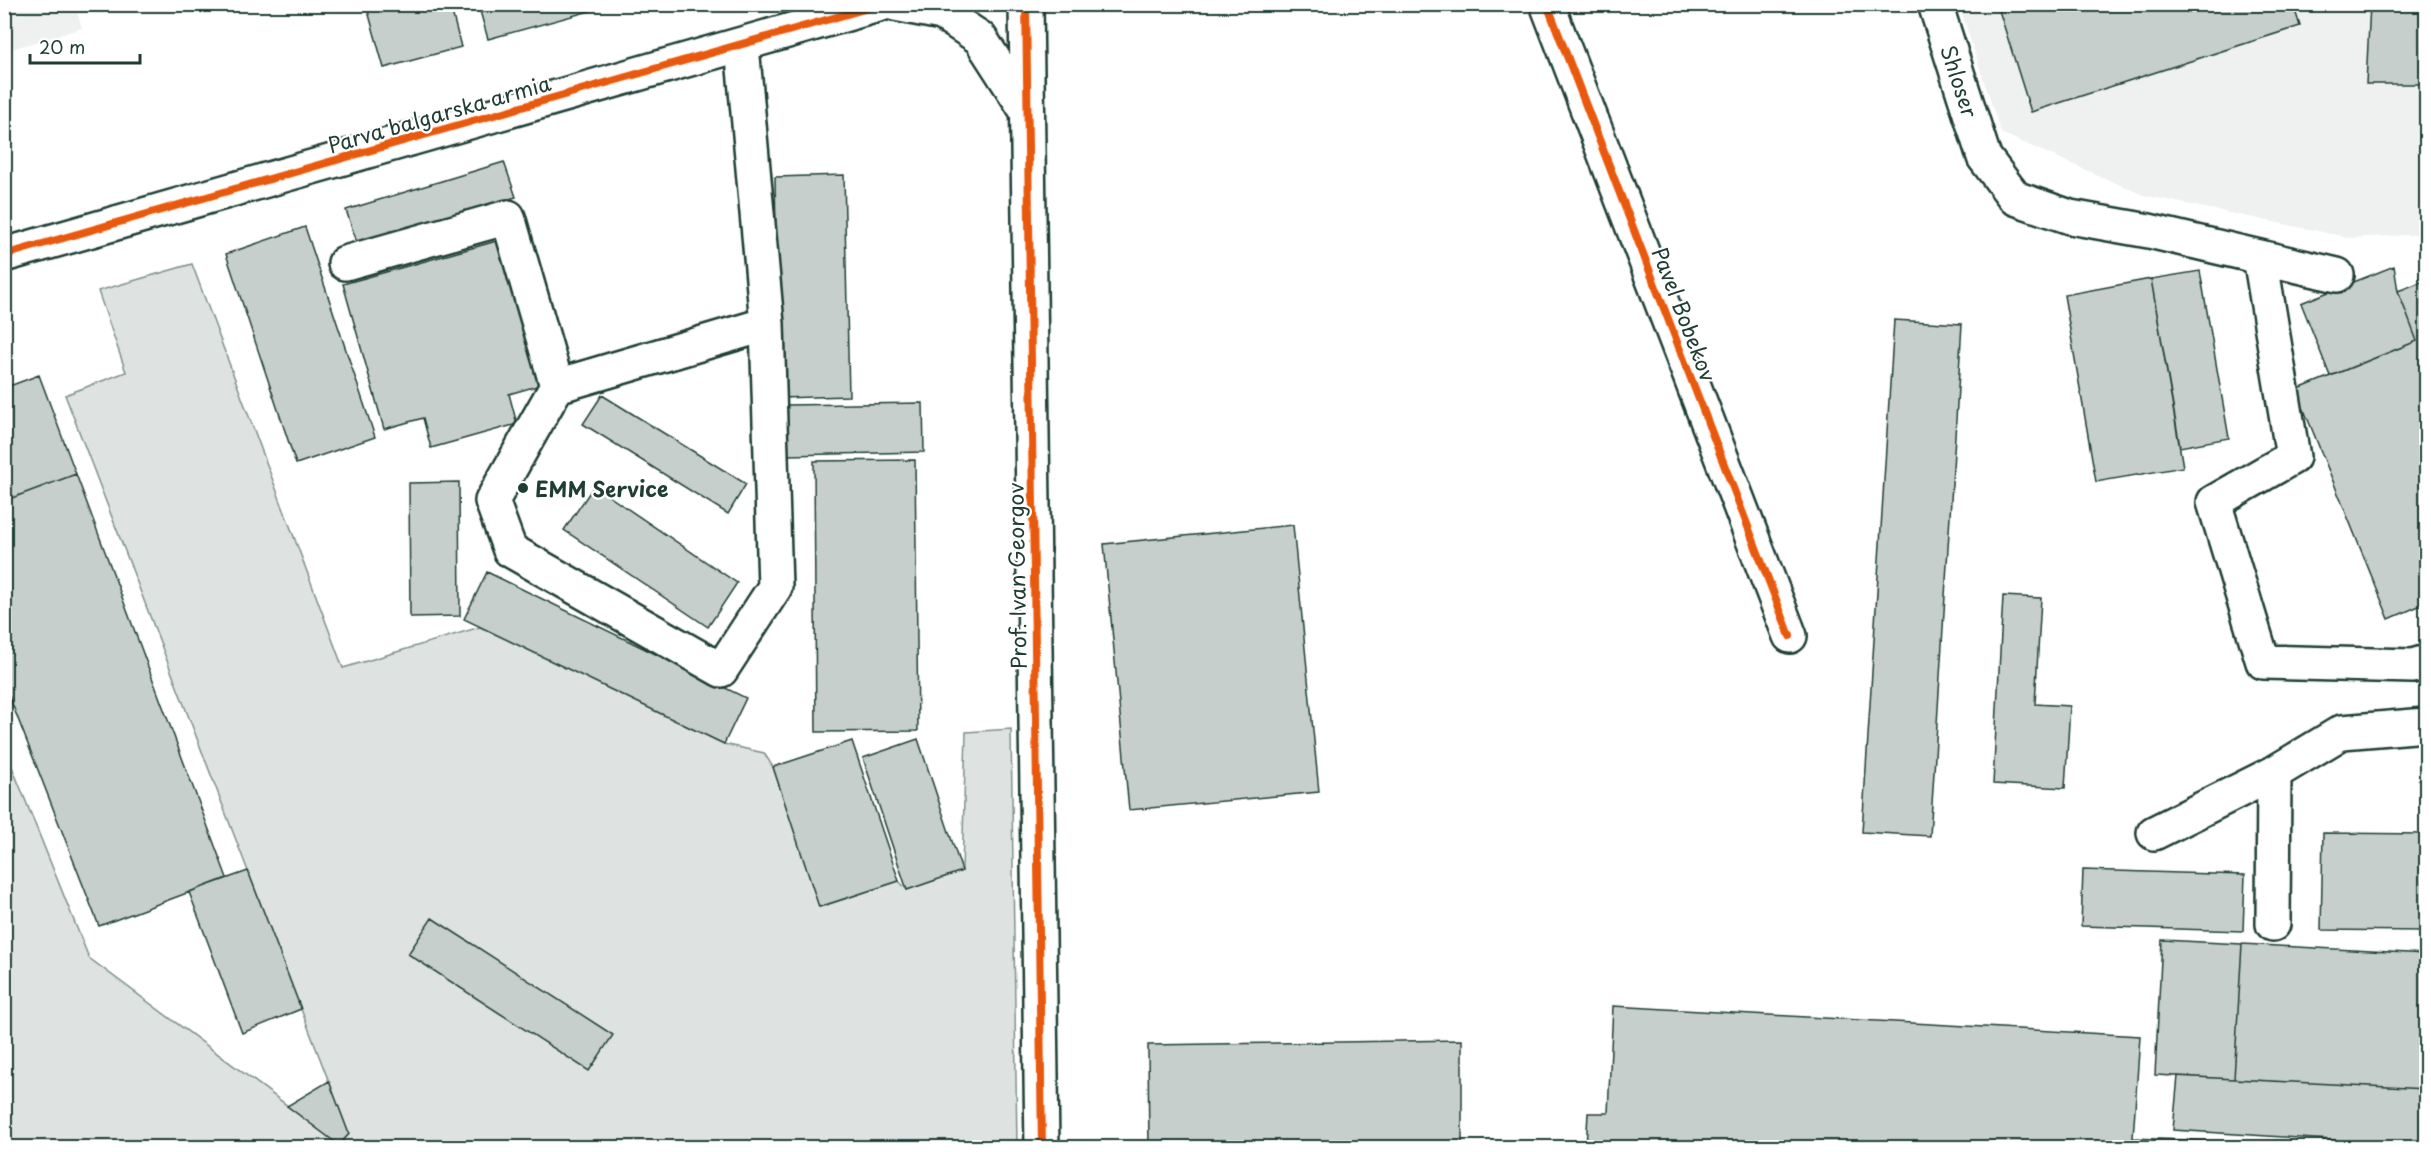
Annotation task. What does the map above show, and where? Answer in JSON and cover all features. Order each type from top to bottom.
[{"type":"street","name":"Parva balgarska armia","points":[[4,255],[742,46],[882,4]]},
{"type":"street","points":[[895,4],[942,13],[980,38],[1028,111]]},
{"type":"street","name":"Prof. Ivan Georgov","points":[[1026,4],[1042,1148]]},
{"type":"street","name":"Pavel Bobekov","points":[[1547,4],[1790,636]]},
{"type":"street","name":"Shloser","points":[[1935,4],[1984,157],[2015,198],[2070,217],[2149,231],[2337,275]]},
{"type":"street","points":[[742,46],[766,324],[775,587],[721,670],[510,550],[492,501],[556,386],[766,324]]},
{"type":"street","points":[[345,263],[508,217],[556,386]]},
{"type":"street","points":[[2260,257],[2293,458],[2214,502],[2263,662],[2413,666],[2427,662]]},
{"type":"street","points":[[2154,833],[2274,773],[2342,732],[2427,725]]},
{"type":"street","points":[[2273,924],[2274,773]]},
{"type":"shaded area","points":[[5,4],[75,5],[82,28],[5,51]]},
{"type":"shaded area","points":[[1959,5],[2370,5],[2366,84],[2426,84],[2426,234],[2351,238],[2143,195],[2001,133]]},
{"type":"shaded area","points":[[192,264],[343,668],[480,627],[724,744],[764,753],[773,767],[820,907],[899,881],[907,890],[962,871],[966,732],[1011,729],[1017,1147],[5,1147],[4,747],[89,958],[339,1144],[349,1134],[65,395],[126,372],[98,291]]},
{"type":"building","points":[[366,4],[450,4],[461,47],[384,68]]},
{"type":"building","points":[[478,4],[600,4],[601,8],[488,39]]},
{"type":"building","points":[[1997,4],[2293,4],[2300,26],[2031,112]]},
{"type":"building","points":[[2370,4],[2426,4],[2426,84],[2366,84]]},
{"type":"building","points":[[504,162],[516,197],[357,243],[346,210]]},
{"type":"building","points":[[844,175],[849,396],[779,398],[775,177]]},
{"type":"building","points":[[305,227],[375,437],[296,464],[226,254]]},
{"type":"building","points":[[504,239],[544,384],[509,394],[517,424],[431,448],[423,418],[384,429],[343,284]]},
{"type":"building","points":[[2394,266],[2398,291],[2417,341],[2330,376],[2301,303]]},
{"type":"building","points":[[2200,271],[2229,438],[2180,447],[2151,279]]},
{"type":"building","points":[[2151,279],[2183,467],[2096,482],[2064,295]]},
{"type":"building","points":[[2426,280],[2426,603],[2389,619],[2296,390],[2417,341],[2398,291]]},
{"type":"building","points":[[1894,320],[1962,324],[1930,836],[1862,832]]},
{"type":"building","points":[[39,375],[76,474],[4,501],[4,388]]},
{"type":"building","points":[[602,395],[746,484],[728,514],[583,424]]},
{"type":"building","points":[[923,403],[924,452],[788,455],[787,405]]},
{"type":"building","points":[[915,460],[918,731],[816,732],[814,461]]},
{"type":"building","points":[[76,474],[227,878],[99,926],[4,683],[4,501]]},
{"type":"building","points":[[459,482],[460,616],[410,617],[409,483]]},
{"type":"building","points":[[594,486],[737,583],[708,627],[564,530]]},
{"type":"building","points":[[1293,525],[1319,792],[1129,810],[1104,544]]},
{"type":"building","points":[[487,572],[746,698],[724,744],[464,619]]},
{"type":"building","points":[[2003,596],[2041,598],[2035,704],[2070,706],[2065,788],[1993,784]]},
{"type":"building","points":[[918,739],[962,871],[907,890],[863,758]]},
{"type":"building","points":[[852,741],[899,881],[819,907],[773,767]]},
{"type":"building","points":[[2323,833],[2426,834],[2426,931],[2321,930]]},
{"type":"building","points":[[2083,870],[2245,875],[2243,931],[2081,926]]},
{"type":"building","points":[[248,871],[301,1009],[242,1033],[189,892]]},
{"type":"building","points":[[432,918],[613,1035],[589,1071],[408,954]]},
{"type":"building","points":[[2162,940],[2242,944],[2234,1079],[2155,1075]]},
{"type":"building","points":[[2242,944],[2426,954],[2426,1089],[2234,1079]]},
{"type":"building","points":[[1613,1006],[2140,1036],[2133,1138],[2254,1143],[2253,1148],[1586,1148],[1588,1113],[1608,1113]]},
{"type":"building","points":[[1462,1040],[1462,1148],[1149,1148],[1148,1045]]},
{"type":"building","points":[[2178,1076],[2426,1089],[2426,1146],[2173,1130]]},
{"type":"building","points":[[329,1081],[349,1134],[339,1145],[287,1106]]},
{"type":"cycle path","points":[[4,255],[882,4]]},
{"type":"cycle path","points":[[1026,4],[1042,1148]]},
{"type":"cycle path","points":[[1547,4],[1790,636]]},
{"type":"place","name":"EMM Service","points":[[523,488]]}]
